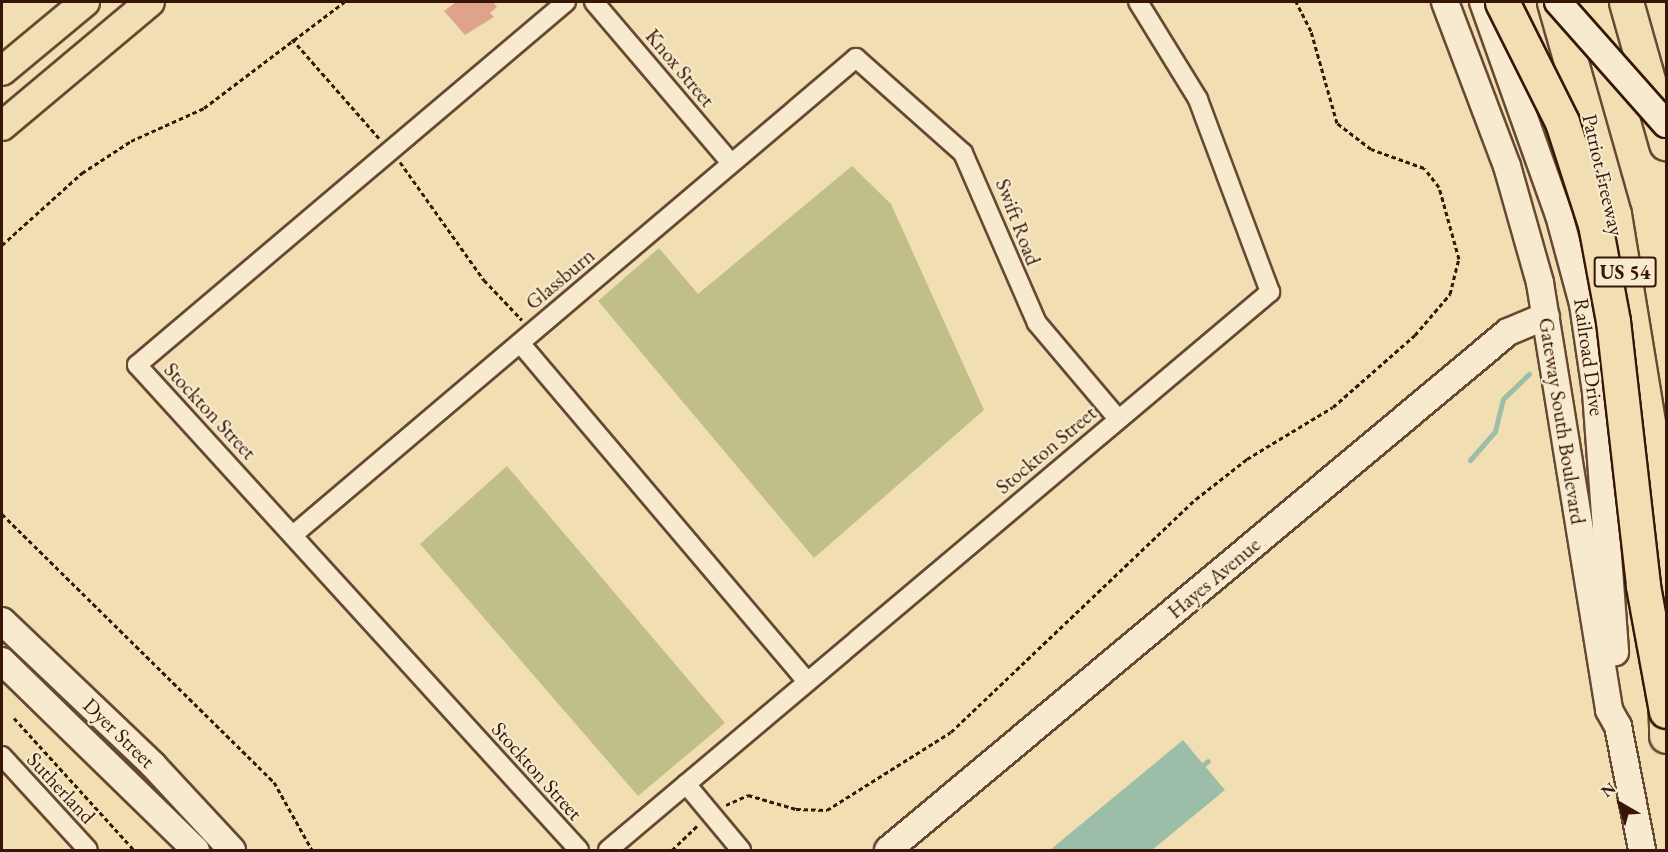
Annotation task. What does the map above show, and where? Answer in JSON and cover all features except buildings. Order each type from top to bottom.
[{"type":"highway","points":[[1502,2],[1562,122],[1595,224],[1613,321],[1643,586],[1666,711]]},
{"type":"highway","name":"Patriot Freeway","points":[[1556,2],[1614,214],[1664,516],[1666,736]]},
{"type":"highway","points":[[1626,2],[1666,143]]},
{"type":"main road","points":[[2,71],[85,2]]},
{"type":"main road","points":[[2,126],[150,2]]},
{"type":"main road","name":"Gateway South Boulevard","points":[[1445,2],[1519,201],[1546,316],[1609,710],[1618,726],[1642,850]]},
{"type":"main road","name":"Railroad Drive","points":[[1483,2],[1567,242],[1583,304],[1596,392],[1621,707],[1618,726]]},
{"type":"main road","points":[[1556,2],[1666,124]]},
{"type":"main road","name":"Hayes Avenue","points":[[888,850],[1508,332],[1546,316]]},
{"type":"main road","name":"Dyer Street","points":[[2,621],[153,765],[232,850]]},
{"type":"main road","name":"Dyer Street","points":[[2,661],[196,850]]},
{"type":"street","name":"Stockton Street","points":[[566,2],[137,365],[579,850]]},
{"type":"street","name":"Knox Street","points":[[594,2],[731,163]]},
{"type":"street","name":"Stockton Street","points":[[608,850],[1270,292],[1198,99],[1138,2]]},
{"type":"street","name":"Glassburn","points":[[293,535],[856,58]]},
{"type":"street","name":"Swift Road","points":[[856,58],[963,153],[1037,323],[1118,419]]},
{"type":"street","points":[[526,338],[807,681]]},
{"type":"street","name":"Sutherland","points":[[2,756],[88,850]]},
{"type":"street","points":[[686,784],[741,850]]},
{"type":"path","points":[[2,245],[57,192],[106,155],[204,108],[292,39],[344,2]]},
{"type":"path","points":[[672,850],[710,813],[748,795],[796,809],[827,810],[951,732],[1197,499],[1247,459],[1333,407],[1445,302],[1460,259],[1439,188],[1424,168],[1371,149],[1337,123],[1311,31],[1296,2]]},
{"type":"path","points":[[292,39],[390,150],[526,338]]},
{"type":"path","points":[[2,514],[274,782],[312,850]]},
{"type":"path","points":[[14,718],[135,850]]},
{"type":"shaded area","points":[[852,166],[891,204],[984,410],[814,558],[598,301],[659,248],[698,294]]},
{"type":"shaded area","points":[[507,466],[725,723],[638,796],[420,544]]},
{"type":"shaded area","points":[[1183,740],[1225,790],[1152,850],[1050,850]]},
{"type":"waterway","points":[[1470,460],[1495,431],[1503,399],[1529,374]]},
{"type":"waterway","points":[[1203,765],[1208,761]]}]
